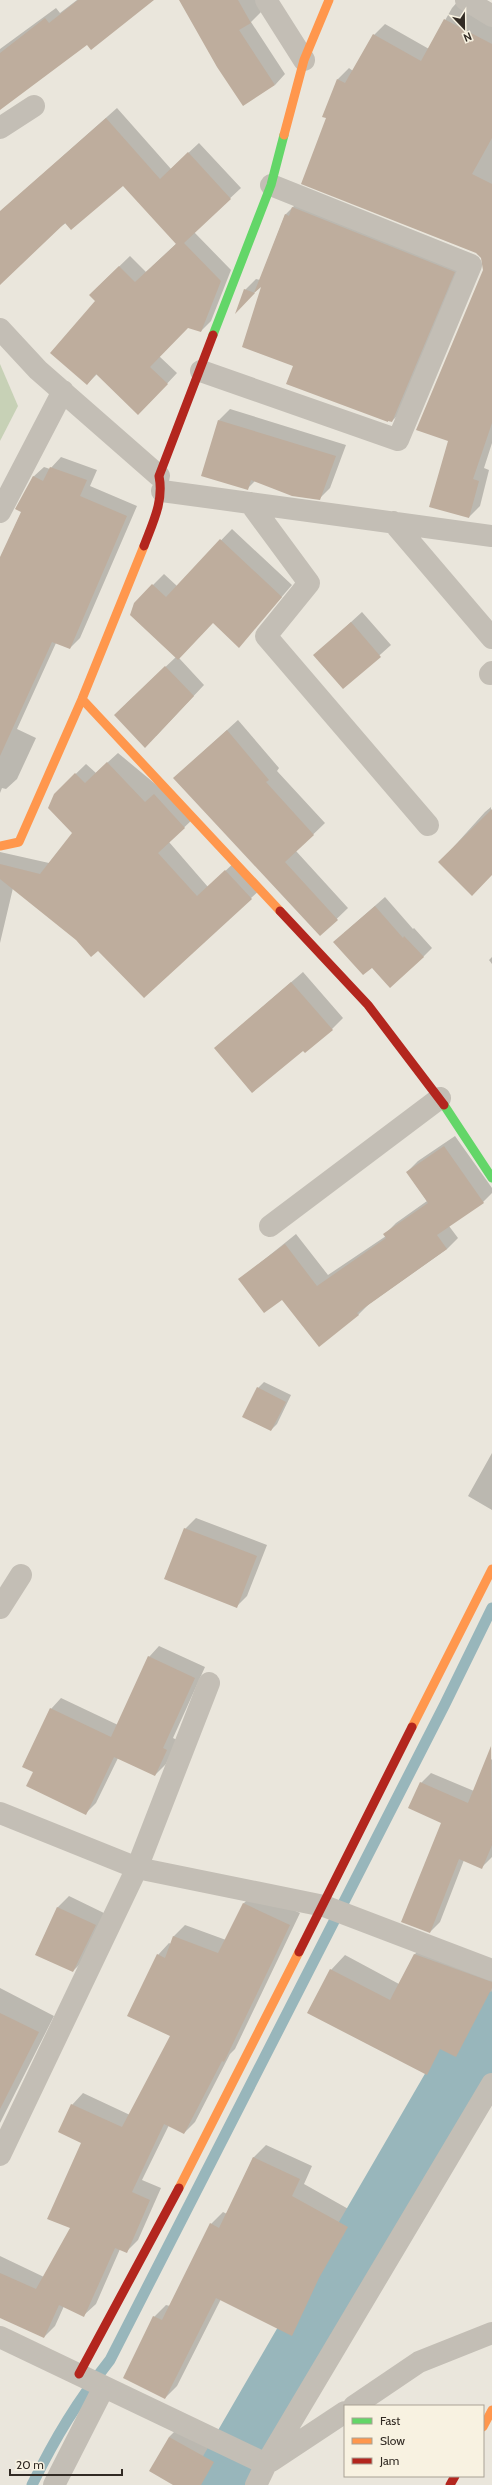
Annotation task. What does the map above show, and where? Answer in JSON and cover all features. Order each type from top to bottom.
[{"type":"street","points":[[266,0],[304,60]]},
{"type":"street","points":[[0,846],[19,842],[82,699],[157,513],[161,484],[201,371],[271,185],[304,60],[329,0]]},
{"type":"street","points":[[466,0],[492,16]]},
{"type":"street","points":[[0,128],[34,106]]},
{"type":"street","points":[[201,371],[398,440],[471,265],[271,185]]},
{"type":"street","points":[[0,329],[38,370],[63,391],[161,484],[250,503],[492,536]]},
{"type":"street","points":[[0,512],[63,391]]},
{"type":"street","points":[[250,503],[309,583],[266,636],[428,825]]},
{"type":"street","points":[[393,522],[492,638]]},
{"type":"street","points":[[82,699],[368,1005],[440,1098],[492,1178]]},
{"type":"street","points":[[270,1226],[440,1098]]},
{"type":"street","points":[[54,2485],[91,2380],[190,2168],[337,1910],[492,1569]]},
{"type":"street","points":[[0,1608],[21,1575]]},
{"type":"street","points":[[0,2155],[137,1868],[210,1683]]},
{"type":"street","points":[[0,1813],[137,1868],[337,1910],[492,1970]]},
{"type":"street","points":[[256,2485],[262,2462],[492,2084]]},
{"type":"street","points":[[356,2405],[420,2362],[492,2333]]},
{"type":"street","points":[[0,2337],[262,2462]]},
{"type":"street","points":[[484,2425],[492,2410]]},
{"type":"street","points":[[262,2462],[344,2413]]},
{"type":"green space","points":[[0,364],[18,406],[0,441]]},
{"type":"building","points":[[78,0],[154,0],[91,50],[87,45],[0,110],[0,53],[45,18],[49,23]]},
{"type":"building","points":[[179,0],[238,0],[251,23],[239,30],[275,85],[243,106],[217,67]]},
{"type":"building","points":[[444,19],[492,44],[492,138],[472,174],[492,184],[492,423],[473,479],[479,481],[469,518],[429,507],[448,441],[416,430],[483,270],[481,258],[476,253],[301,184],[326,118],[322,117],[337,79],[345,83],[373,34],[421,61]]},
{"type":"building","points":[[106,118],[160,179],[188,152],[231,199],[184,243],[221,281],[201,332],[188,328],[150,367],[168,384],[138,415],[96,374],[87,385],[50,353],[95,301],[89,295],[119,266],[135,282],[176,244],[123,186],[71,230],[65,223],[0,285],[0,211]]},
{"type":"building","points":[[292,207],[455,272],[392,422],[388,422],[286,384],[293,366],[242,347],[261,287],[254,293],[285,214],[289,216]]},
{"type":"building","points":[[244,289],[255,293],[235,314]]},
{"type":"building","points":[[218,420],[336,456],[320,500],[292,496],[251,480],[248,490],[201,476]]},
{"type":"building","points":[[50,467],[87,480],[80,496],[127,516],[70,649],[52,642],[0,756],[0,557],[21,512],[15,509],[33,476],[43,481]]},
{"type":"building","points":[[220,539],[282,597],[239,648],[213,623],[178,660],[130,615],[134,603],[152,584],[166,597]]},
{"type":"building","points":[[351,622],[381,657],[343,689],[313,655]]},
{"type":"building","points":[[165,666],[194,696],[145,748],[114,715]]},
{"type":"building","points":[[227,730],[269,780],[266,782],[314,835],[285,862],[338,920],[320,936],[173,778]]},
{"type":"building","points":[[107,762],[145,802],[154,794],[185,828],[158,853],[197,896],[225,870],[252,899],[144,998],[98,951],[91,957],[76,940],[0,879],[0,864],[40,874],[72,833],[48,808],[54,794],[75,773],[85,783]]},
{"type":"building","points":[[492,809],[492,875],[472,896],[438,862]]},
{"type":"building","points":[[375,906],[403,938],[404,936],[424,957],[390,988],[372,968],[363,975],[333,942]]},
{"type":"building","points":[[291,982],[333,1030],[305,1053],[303,1051],[252,1093],[214,1048]]},
{"type":"building","points":[[444,1146],[484,1203],[437,1235],[447,1249],[357,1313],[359,1315],[319,1347],[282,1300],[264,1313],[238,1279],[285,1244],[317,1286],[386,1238],[383,1234],[428,1203],[406,1172]]},
{"type":"building","points":[[257,1387],[286,1402],[271,1431],[242,1417]]},
{"type":"building","points":[[184,1528],[257,1556],[237,1608],[164,1579]]},
{"type":"building","points":[[148,1656],[195,1678],[163,1748],[167,1750],[155,1776],[114,1757],[86,1815],[26,1786],[33,1772],[22,1767],[50,1708],[111,1737]]},
{"type":"building","points":[[491,1746],[492,1845],[482,1869],[459,1859],[430,1933],[401,1922],[441,1823],[408,1808],[420,1782],[468,1803]]},
{"type":"building","points":[[243,1903],[290,1925],[224,2062],[222,2061],[184,2134],[164,2124],[132,2192],[150,2200],[127,2253],[115,2248],[84,2317],[59,2305],[44,2338],[0,2318],[0,2273],[36,2289],[70,2228],[47,2219],[81,2143],[58,2132],[71,2104],[122,2127],[170,2036],[127,2016],[157,1954],[165,1958],[173,1936],[218,1953]]},
{"type":"building","points":[[57,1907],[96,1925],[73,1972],[35,1955]]},
{"type":"building","points":[[414,1954],[492,1982],[492,1988],[456,2057],[440,2049],[427,2075],[307,2013],[330,1969],[390,2000]]},
{"type":"building","points":[[0,2013],[39,2032],[0,2109]]},
{"type":"building","points":[[253,2157],[300,2179],[292,2196],[348,2227],[319,2278],[292,2336],[216,2298],[165,2399],[123,2378],[153,2316],[162,2320],[210,2223],[219,2228]]},
{"type":"building","points":[[169,2437],[214,2462],[201,2485],[173,2485],[149,2471]]},
{"type":"waterway","points":[[32,2485],[68,2420],[87,2390],[110,2360],[445,1704],[492,1608]]},
{"type":"waterway","points":[[225,2485],[492,2025]]},
{"type":"traffic: fast","points":[[213,335],[271,185],[284,135]]},
{"type":"traffic: fast","points":[[444,1105],[492,1178]]},
{"type":"traffic: slow","points":[[284,135],[304,60],[329,0]]},
{"type":"traffic: slow","points":[[0,846],[19,842],[82,699],[144,546]]},
{"type":"traffic: slow","points":[[82,699],[280,911]]},
{"type":"traffic: slow","points":[[412,1727],[492,1569]]},
{"type":"traffic: slow","points":[[179,2188],[299,1952]]},
{"type":"traffic: slow","points":[[484,2425],[492,2410]]},
{"type":"traffic: jam","points":[[144,546],[159,503],[159,476],[213,335]]},
{"type":"traffic: jam","points":[[280,911],[368,1005],[444,1105]]},
{"type":"traffic: jam","points":[[299,1952],[412,1727]]},
{"type":"traffic: jam","points":[[79,2374],[179,2188]]},
{"type":"traffic: jam","points":[[450,2485],[454,2477]]}]
